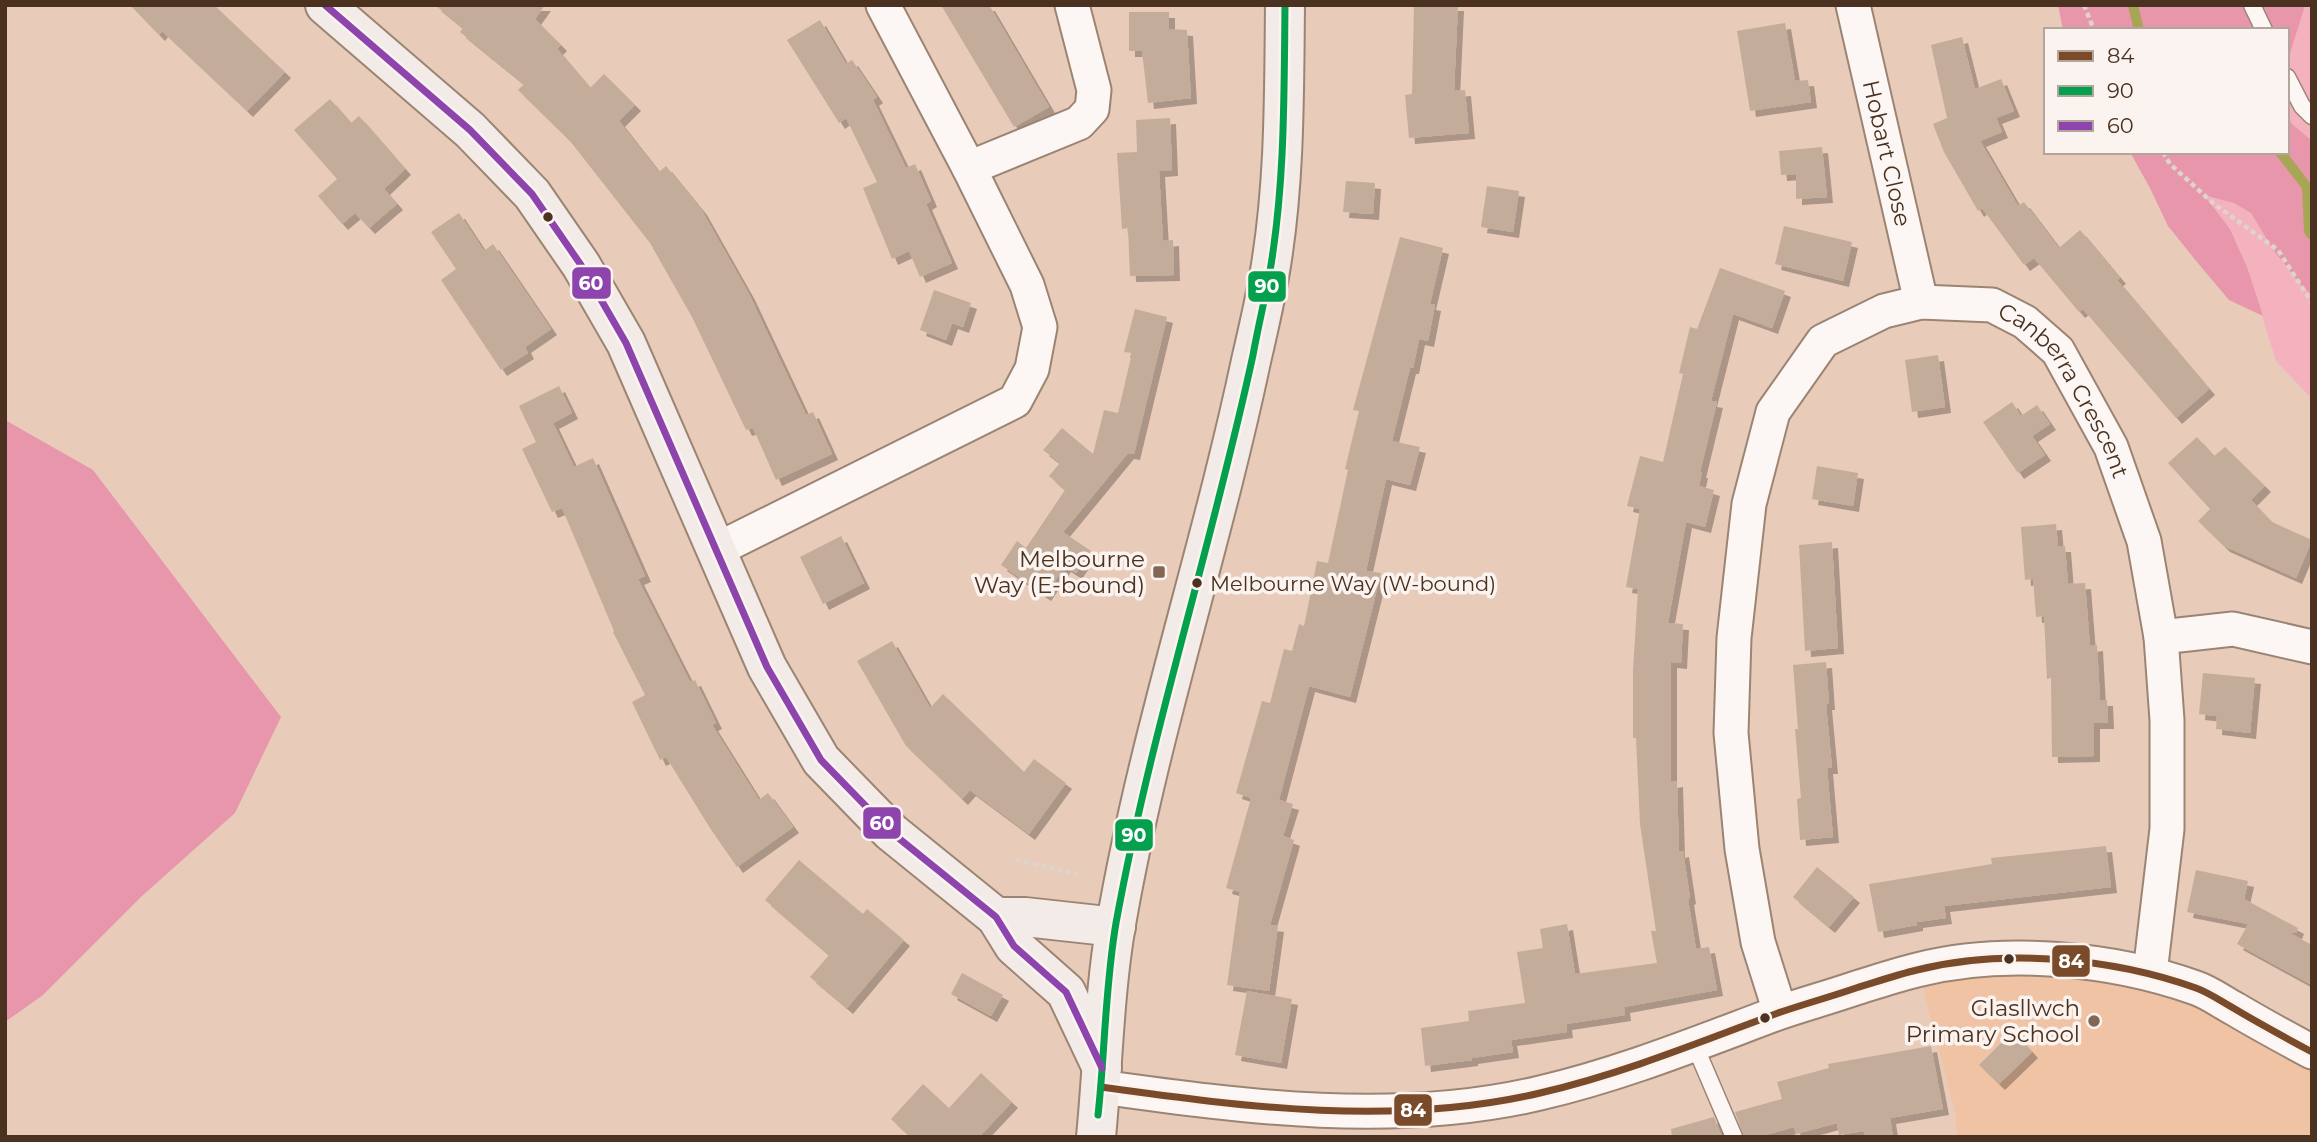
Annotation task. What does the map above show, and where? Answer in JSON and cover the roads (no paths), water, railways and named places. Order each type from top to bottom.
[{"type":"street","points":[[325,5],[470,130],[532,194],[582,265],[626,343],[767,667],[821,760],[891,832],[996,917],[1014,946],[1066,992],[1102,1077]]},
{"type":"street","points":[[716,550],[1016,401],[1032,369],[1040,327],[1027,285],[883,5]]},
{"type":"street","points":[[969,168],[1079,123],[1092,109],[1094,90],[1072,5]]},
{"type":"street","points":[[1096,1137],[1115,927],[1167,691],[1235,435],[1270,271],[1284,151],[1285,5]]},
{"type":"street","name":"Hobart Close","points":[[1853,5],[1921,302]]},
{"type":"street","name":"Canberra Crescent","points":[[1780,1012],[1758,942],[1742,849],[1731,733],[1734,638],[1749,504],[1773,412],[1823,341],[1884,311],[1921,302],[1992,306],[2025,322],[2057,351],[2111,447],[2144,541],[2161,637],[2167,720],[2167,829],[2150,973]]},
{"type":"street","points":[[2161,637],[2233,629],[2312,647]]},
{"type":"street","points":[[996,917],[1025,917],[1115,927]]},
{"type":"street","points":[[1102,1077],[1277,1122],[1473,1106],[1540,1093],[1695,1046],[1780,1012],[1918,969],[1987,959],[2063,960],[2150,973],[2200,990],[2312,1052]]},
{"type":"lane","points":[[2252,5],[2263,28]]},
{"type":"lane","points":[[2289,81],[2302,106],[2312,116]]},
{"type":"lane","points":[[1695,1046],[1734,1137]]},
{"type":"waterway","points":[[2133,5],[2139,28]]},
{"type":"waterway","points":[[2282,154],[2307,187],[2309,231],[2312,235]]},
{"type":"place","name":"Melbourne Way (E-bound)","points":[[1159,572]]},
{"type":"place","name":"Melbourne Way (W-bound)","points":[[1197,583]]},
{"type":"place","name":"Glasllwch Primary School","points":[[2094,1021]]}]
